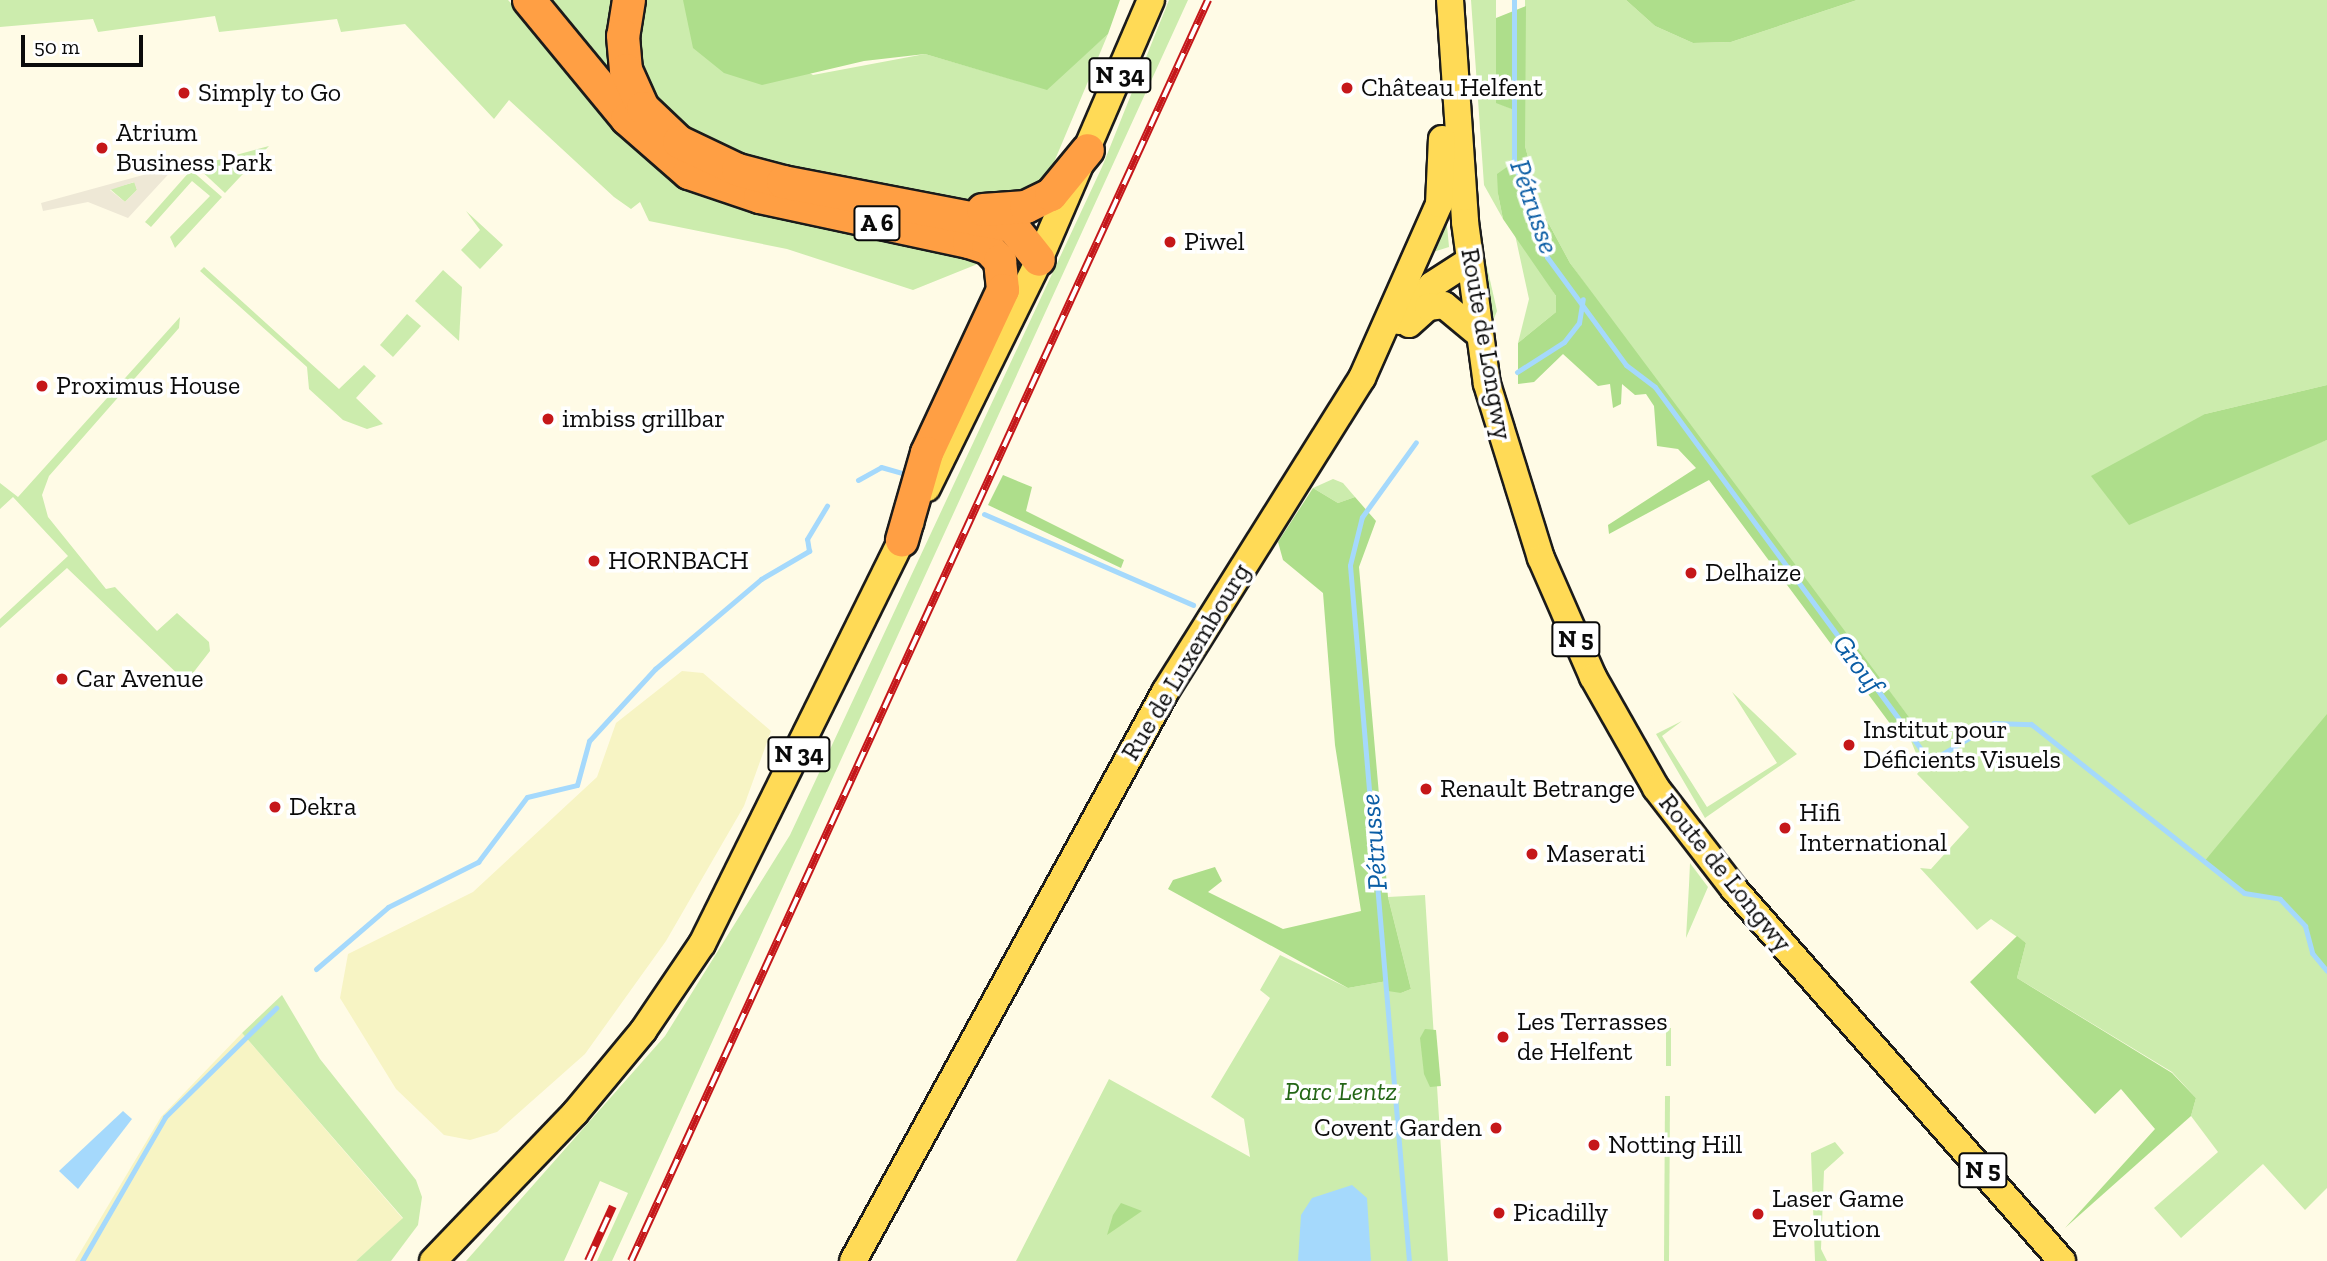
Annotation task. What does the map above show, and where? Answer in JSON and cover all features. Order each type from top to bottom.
[{"type":"highway","name":"A 6","points":[[529,0],[666,160],[713,185],[988,247],[1000,261],[1003,290],[927,453],[902,540]]},
{"type":"highway","name":"A 6","points":[[629,0],[623,36],[626,70],[661,131],[738,170],[1012,226],[1039,260]]},
{"type":"highway","name":"A 6","points":[[823,188],[993,212],[1026,207],[1051,195],[1088,150]]},
{"type":"highway","name":"A 6","points":[[713,185],[761,188],[973,233],[1039,260]]},
{"type":"main road","name":"N 34","points":[[433,1261],[575,1113],[702,944],[1039,260],[1150,0]]},
{"type":"main road","name":"Route de Longwy","points":[[1450,0],[1468,256],[1480,335],[1499,429],[1541,558],[1593,677],[1656,788],[1754,913],[2062,1261]]},
{"type":"main road","name":"Rue de Luxembourg","points":[[853,1261],[1165,692],[1362,378],[1413,272],[1439,204],[1441,102],[1453,44]]},
{"type":"main road","points":[[1413,272],[1468,256]]},
{"type":"main road","points":[[1362,378],[1406,312],[1468,256]]},
{"type":"main road","points":[[1362,378],[1428,307],[1444,305],[1480,335]]},
{"type":"shaded area","points":[[176,166],[128,218],[88,202],[43,211],[41,203]],"holes":[[[134,182],[137,190],[125,202],[110,190]]]},
{"type":"shaded area","points":[[682,671],[703,673],[771,731],[744,806],[666,941],[585,1054],[497,1132],[470,1140],[444,1135],[396,1089],[340,998],[348,954],[473,892],[597,777],[616,723]]},
{"type":"shaded area","points":[[242,1033],[403,1219],[356,1261],[75,1261],[161,1117]]},
{"type":"green space","points":[[0,0],[508,0],[673,175],[671,181],[741,207],[990,259],[913,290],[787,249],[649,221],[640,202],[631,209],[614,197],[509,100],[494,119],[405,24],[341,32],[337,19],[219,32],[215,16],[98,32],[93,19],[0,27]]},
{"type":"green space","points":[[541,0],[620,0],[610,83]]},
{"type":"green space","points":[[643,0],[683,0],[813,75],[925,54],[1046,89],[1108,34],[1044,186],[984,203],[734,155],[691,138],[660,111],[643,75],[634,40]]},
{"type":"green space","points":[[683,0],[1120,0],[1108,34],[1047,90],[925,54],[864,61],[762,85],[724,73],[693,48]]},
{"type":"green space","points":[[1169,0],[1188,0],[612,1261],[597,1261],[628,1193],[600,1181],[564,1261],[466,1261],[665,1036],[790,835],[1102,167]]},
{"type":"green space","points":[[1471,0],[1496,0],[1496,102],[1514,110],[1514,162],[1498,194],[1503,219],[1484,185]]},
{"type":"green space","points":[[1525,0],[1626,0],[1655,26],[1693,43],[1731,42],[1857,0],[2327,0],[2327,385],[2205,414],[2240,472],[2327,440],[2327,1188],[2305,1210],[2263,1164],[2181,1238],[2154,1208],[2218,1152],[2191,1116],[2196,1098],[2172,1072],[2017,978],[2026,943],[1991,919],[1977,930],[1920,868],[1931,869],[1969,827],[1917,774],[1922,768],[1909,736],[1897,733],[1912,721],[1721,473],[1570,263],[1543,213],[1525,146]]},
{"type":"green space","points":[[1626,0],[1857,0],[1731,42],[1693,43],[1655,26]]},
{"type":"green space","points":[[1526,6],[1525,146],[1543,213],[1570,263],[1912,721],[1909,730],[1897,733],[1709,480],[1609,534],[1608,525],[1696,468],[1678,449],[1657,446],[1654,406],[1646,394],[1635,395],[1622,384],[1621,404],[1613,408],[1610,384],[1598,386],[1563,354],[1534,382],[1518,384],[1518,343],[1556,312],[1556,296],[1503,219],[1498,194],[1497,174],[1514,162],[1514,110],[1496,103],[1496,18]]},
{"type":"green space","points":[[269,146],[225,193],[196,166]]},
{"type":"green space","points":[[191,170],[222,197],[175,248],[170,237],[210,196],[192,181],[151,227],[145,222]]},
{"type":"green space","points":[[135,182],[137,190],[125,202],[110,189]]},
{"type":"green space","points":[[466,211],[503,245],[480,269],[461,250],[480,230]]},
{"type":"green space","points":[[1446,215],[1449,247],[1430,253]]},
{"type":"green space","points":[[1478,227],[1497,311],[1493,321],[1490,320]]},
{"type":"green space","points":[[1514,230],[1556,296],[1556,312],[1518,343],[1529,299]]},
{"type":"green space","points":[[204,267],[339,389],[364,365],[376,376],[356,398],[383,424],[367,429],[343,420],[309,389],[307,367],[200,271]]},
{"type":"green space","points":[[443,270],[462,287],[459,341],[415,301]]},
{"type":"green space","points":[[407,314],[421,326],[393,357],[380,345]]},
{"type":"green space","points":[[180,317],[179,328],[49,476],[42,495],[48,517],[106,589],[115,587],[157,631],[177,613],[209,642],[210,651],[186,682],[67,568],[0,628],[0,619],[68,556],[13,497],[0,509],[0,483],[18,497]]},
{"type":"green space","points":[[2327,385],[2327,440],[2129,525],[2091,476],[2205,414]]},
{"type":"green space","points":[[1003,475],[1032,487],[1026,511],[1124,560],[1121,568],[988,505]]},
{"type":"green space","points":[[1333,479],[1343,483],[1355,497],[1338,503],[1313,488]]},
{"type":"green space","points":[[1313,488],[1338,503],[1355,497],[1376,521],[1359,567],[1388,897],[1411,989],[1401,993],[1388,991],[1387,981],[1348,988],[1168,889],[1173,880],[1215,867],[1222,881],[1208,892],[1283,929],[1361,911],[1335,745],[1323,593],[1283,560],[1278,542]]},
{"type":"green space","points":[[1732,692],[1797,754],[1705,818],[1656,734],[1682,721],[1662,736],[1707,807],[1777,763]]},
{"type":"green space","points":[[2327,714],[2327,971],[2312,953],[2305,926],[2280,899],[2244,893],[2203,863]]},
{"type":"green space","points":[[1690,863],[1708,887],[1686,938],[1689,885]]},
{"type":"green space","name":"Parc Lentz","points":[[1425,895],[1448,1261],[1016,1261],[1109,1079],[1250,1157],[1244,1119],[1211,1097],[1270,998],[1260,990],[1280,955],[1348,988],[1387,981],[1401,993],[1411,989],[1388,897]]},
{"type":"green space","points":[[2017,936],[2026,943],[2017,978],[2172,1073],[2196,1098],[2191,1116],[2065,1228],[2155,1129],[2121,1089],[2095,1114],[1970,982]]},
{"type":"green space","points":[[282,995],[320,1059],[416,1180],[422,1197],[418,1225],[391,1261],[356,1261],[403,1218],[242,1033]]},
{"type":"green space","points":[[1666,1028],[1671,1028],[1671,1066],[1666,1066]]},
{"type":"green space","points":[[1425,1029],[1436,1030],[1441,1086],[1430,1087],[1424,1074],[1420,1038]]},
{"type":"green space","points":[[1665,1096],[1670,1096],[1669,1261],[1664,1261]]},
{"type":"green space","points":[[1835,1142],[1844,1153],[1824,1171],[1821,1249],[1827,1261],[1815,1261],[1811,1153]]},
{"type":"green space","points":[[1121,1203],[1142,1211],[1107,1235],[1113,1215]]},
{"type":"water","points":[[123,1111],[132,1119],[78,1189],[59,1171]]},
{"type":"water","points":[[1352,1185],[1367,1198],[1371,1261],[1298,1261],[1301,1215],[1312,1198]]},
{"type":"waterway","name":"Grouf","points":[[1514,0],[1514,162],[1547,257],[1626,365],[1655,387],[1922,751],[1934,759],[1994,723],[2031,724],[2244,893],[2280,899],[2305,926],[2312,953],[2327,971]]},
{"type":"waterway","name":"Pétrusse","points":[[1517,372],[1564,342],[1579,323],[1583,299]]},
{"type":"waterway","name":"Pétrusse","points":[[1409,1261],[1350,565],[1362,517],[1416,442]]},
{"type":"waterway","points":[[858,480],[881,467],[906,474]]},
{"type":"waterway","points":[[316,969],[388,907],[478,862],[527,797],[577,785],[589,741],[655,669],[761,579],[809,551],[807,539],[827,506]]},
{"type":"waterway","points":[[984,514],[1193,605]]},
{"type":"waterway","points":[[82,1261],[165,1117],[276,1008]]},
{"type":"railway","points":[[631,1261],[1208,0]]},
{"type":"railway","points":[[588,1261],[613,1206]]},
{"type":"place","name":"Château Helfent","points":[[1347,88]]},
{"type":"place","name":"Simply to Go","points":[[184,93]]},
{"type":"place","name":"Atrium Business Park","points":[[102,148]]},
{"type":"place","name":"Piwel","points":[[1170,242]]},
{"type":"place","name":"Proximus House","points":[[42,386]]},
{"type":"place","name":"imbiss grillbar","points":[[548,419]]},
{"type":"place","name":"HORNBACH","points":[[594,561]]},
{"type":"place","name":"Delhaize","points":[[1691,573]]},
{"type":"place","name":"Car Avenue","points":[[62,679]]},
{"type":"place","name":"Institut pour Déficients Visuels","points":[[1849,745]]},
{"type":"place","name":"Renault Betrange","points":[[1426,789]]},
{"type":"place","name":"Dekra","points":[[275,807]]},
{"type":"place","name":"Hifi International","points":[[1785,828]]},
{"type":"place","name":"Maserati","points":[[1532,854]]},
{"type":"place","name":"Les Terrasses de Helfent","points":[[1503,1037]]},
{"type":"place","name":"Covent Garden","points":[[1496,1128]]},
{"type":"place","name":"Notting Hill","points":[[1594,1145]]},
{"type":"place","name":"Picadilly","points":[[1499,1213]]},
{"type":"place","name":"Laser Game Evolution","points":[[1758,1214]]}]
